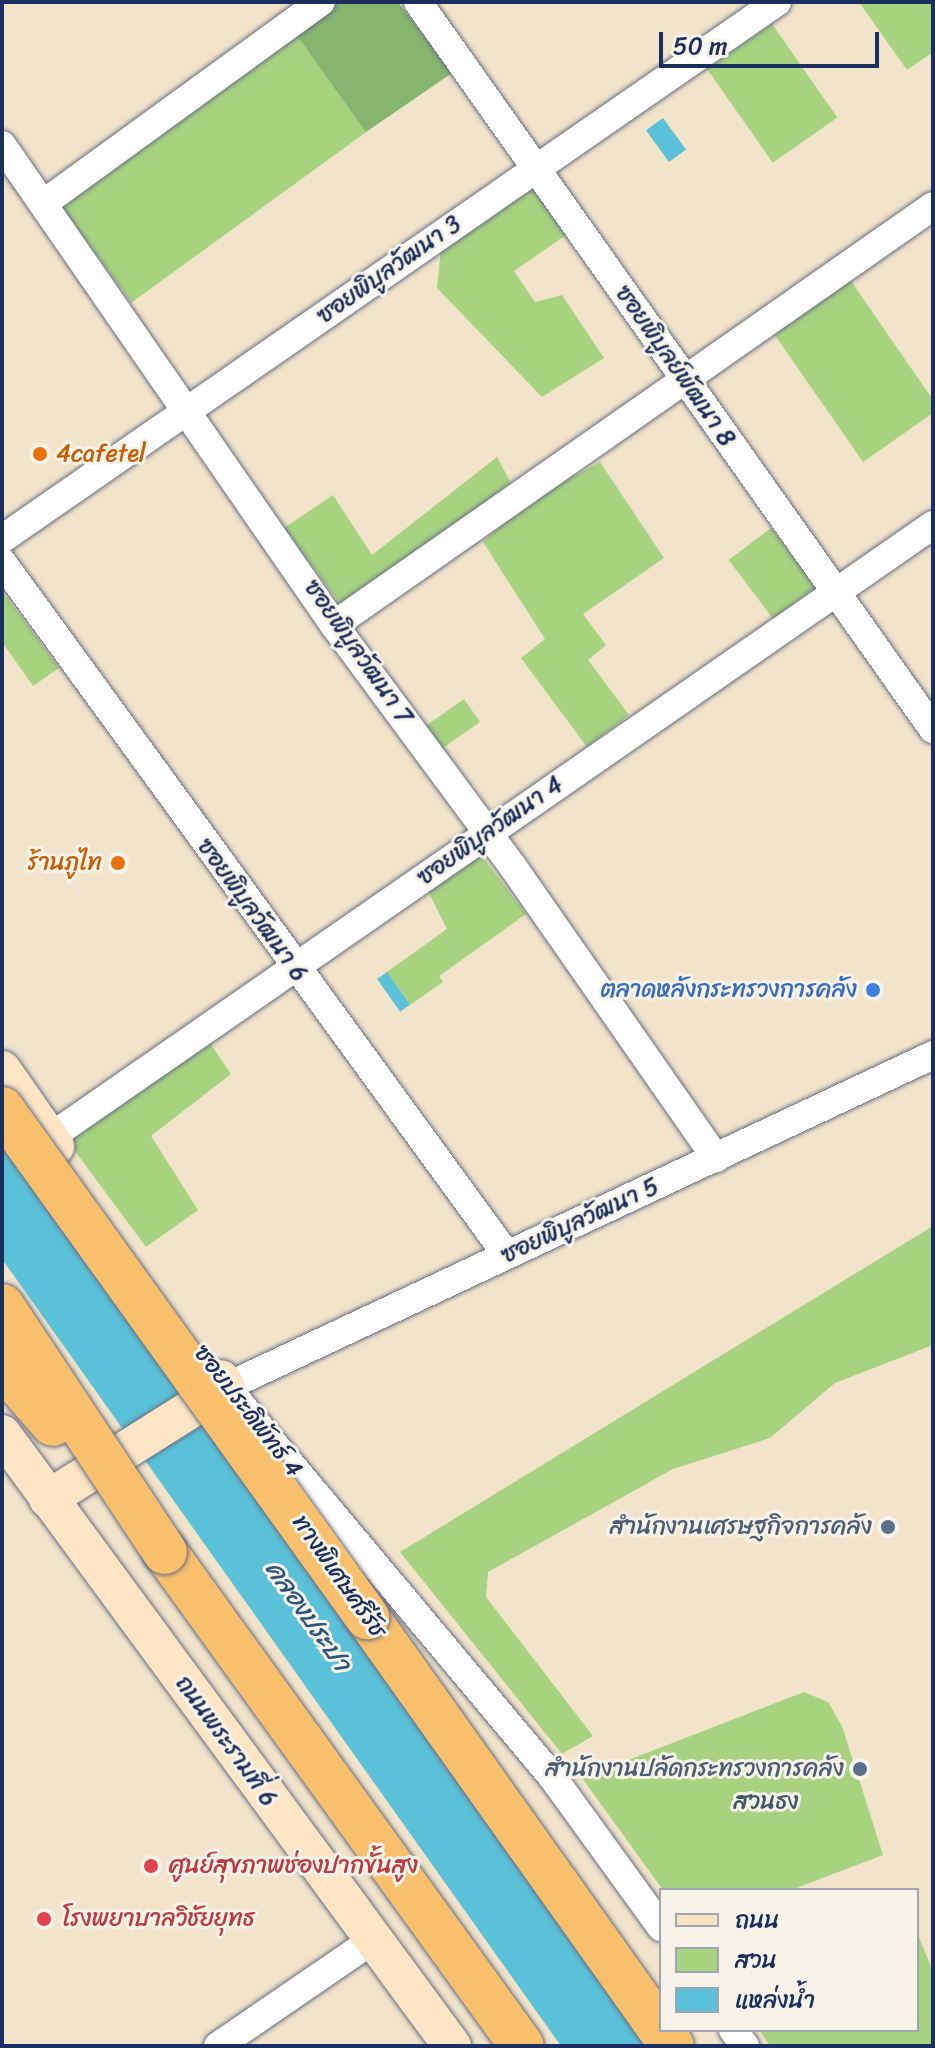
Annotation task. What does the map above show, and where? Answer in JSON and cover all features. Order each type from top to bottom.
[{"type":"highway","name":"ทางพิเศษศรีรัช","points":[[2,1109],[659,2028]]},
{"type":"highway","points":[[2,1306],[165,1552],[522,2046]]},
{"type":"highway","points":[[2,1366],[165,1552]]},
{"type":"main road","name":"ซอยประดิพัทธ์ 4","points":[[2,1070],[49,1138],[210,1396]]},
{"type":"main road","points":[[48,1499],[210,1396]]},
{"type":"main road","name":"ถนนพระรามที่ 6","points":[[2,1434],[452,2046]]},
{"type":"street","points":[[44,203],[321,2]]},
{"type":"street","name":"ซอยพิบูลย์พัฒนา 8","points":[[418,2],[933,729]]},
{"type":"street","name":"ซอยพิบูลวัฒนา 3","points":[[2,539],[777,2]]},
{"type":"street","name":"ซอยพิบูลวัฒนา 7","points":[[2,145],[189,409],[334,625],[488,833],[716,1158]]},
{"type":"street","points":[[334,625],[933,206]]},
{"type":"street","name":"ซอยพิบูลวัฒนา 4","points":[[49,1138],[933,525]]},
{"type":"street","name":"ซอยพิบูลวัฒนา 6","points":[[2,562],[294,969],[506,1254]]},
{"type":"street","name":"ซอยพิบูลวัฒนา 5","points":[[210,1396],[933,1055]]},
{"type":"street","name":"ซอยประดิพัทธ์ 4","points":[[210,1396],[554,1779],[659,1924]]},
{"type":"street","points":[[218,2046],[373,1940]]},
{"type":"green space","points":[[338,2],[398,2],[452,73],[366,132],[295,33]]},
{"type":"green space","points":[[859,2],[933,2],[933,52],[907,70]]},
{"type":"green space","points":[[772,24],[837,117],[773,163],[707,69]]},
{"type":"green space","points":[[295,33],[367,132],[131,303],[60,204]]},
{"type":"green space","points":[[536,187],[569,233],[514,271],[535,302],[562,295],[604,358],[542,397],[437,288],[441,248]]},
{"type":"green space","points":[[849,278],[933,400],[933,413],[863,462],[772,331]]},
{"type":"green space","points":[[497,457],[511,483],[342,606],[284,528],[333,495],[372,555]]},
{"type":"green space","points":[[600,462],[664,558],[583,614],[606,645],[588,660],[629,715],[587,747],[521,658],[545,639],[483,542],[524,504]]},
{"type":"green space","points":[[771,528],[816,587],[773,619],[729,560]]},
{"type":"green space","points":[[2,591],[59,668],[33,686],[2,642]]},
{"type":"green space","points":[[464,699],[480,722],[442,748],[426,725]]},
{"type":"green space","points":[[481,855],[526,914],[439,976],[443,982],[410,1005],[387,972],[447,929],[428,891]]},
{"type":"green space","points":[[208,1040],[231,1074],[151,1136],[198,1210],[146,1247],[66,1139]]},
{"type":"green space","points":[[933,1226],[933,1345],[835,1383],[770,1438],[673,1469],[488,1572],[486,1597],[593,1736],[562,1754],[400,1552]]},
{"type":"green space","name":"สวนธง","points":[[804,1692],[828,1702],[842,1726],[883,1855],[796,1888],[662,1888],[582,1778]]},
{"type":"green space","points":[[919,1937],[933,1972],[933,2046],[770,2046],[760,2032],[919,2032]]},
{"type":"water","points":[[663,118],[686,150],[669,162],[646,130]]},
{"type":"water","points":[[387,972],[410,1005],[400,1012],[377,979]]},
{"type":"water","name":"คลองประปา","points":[[2,1136],[649,2046],[561,2046],[2,1259]]},
{"type":"place","name":"4cafetel","points":[[40,454]]},
{"type":"place","name":"ร้านภูไท","points":[[118,863]]},
{"type":"place","name":"ตลาดหลังกระทรวงการคลัง","points":[[873,990]]},
{"type":"place","name":"สำนักงานเศรษฐกิจการคลัง","points":[[888,1527]]},
{"type":"place","name":"สำนักงานปลัดกระทรวงการคลัง","points":[[860,1769]]},
{"type":"place","name":"ศูนย์สุขภาพช่องปากขั้นสูง","points":[[151,1866]]},
{"type":"place","name":"โรงพยาบาลวิชัยยุทธ","points":[[44,1919]]}]
